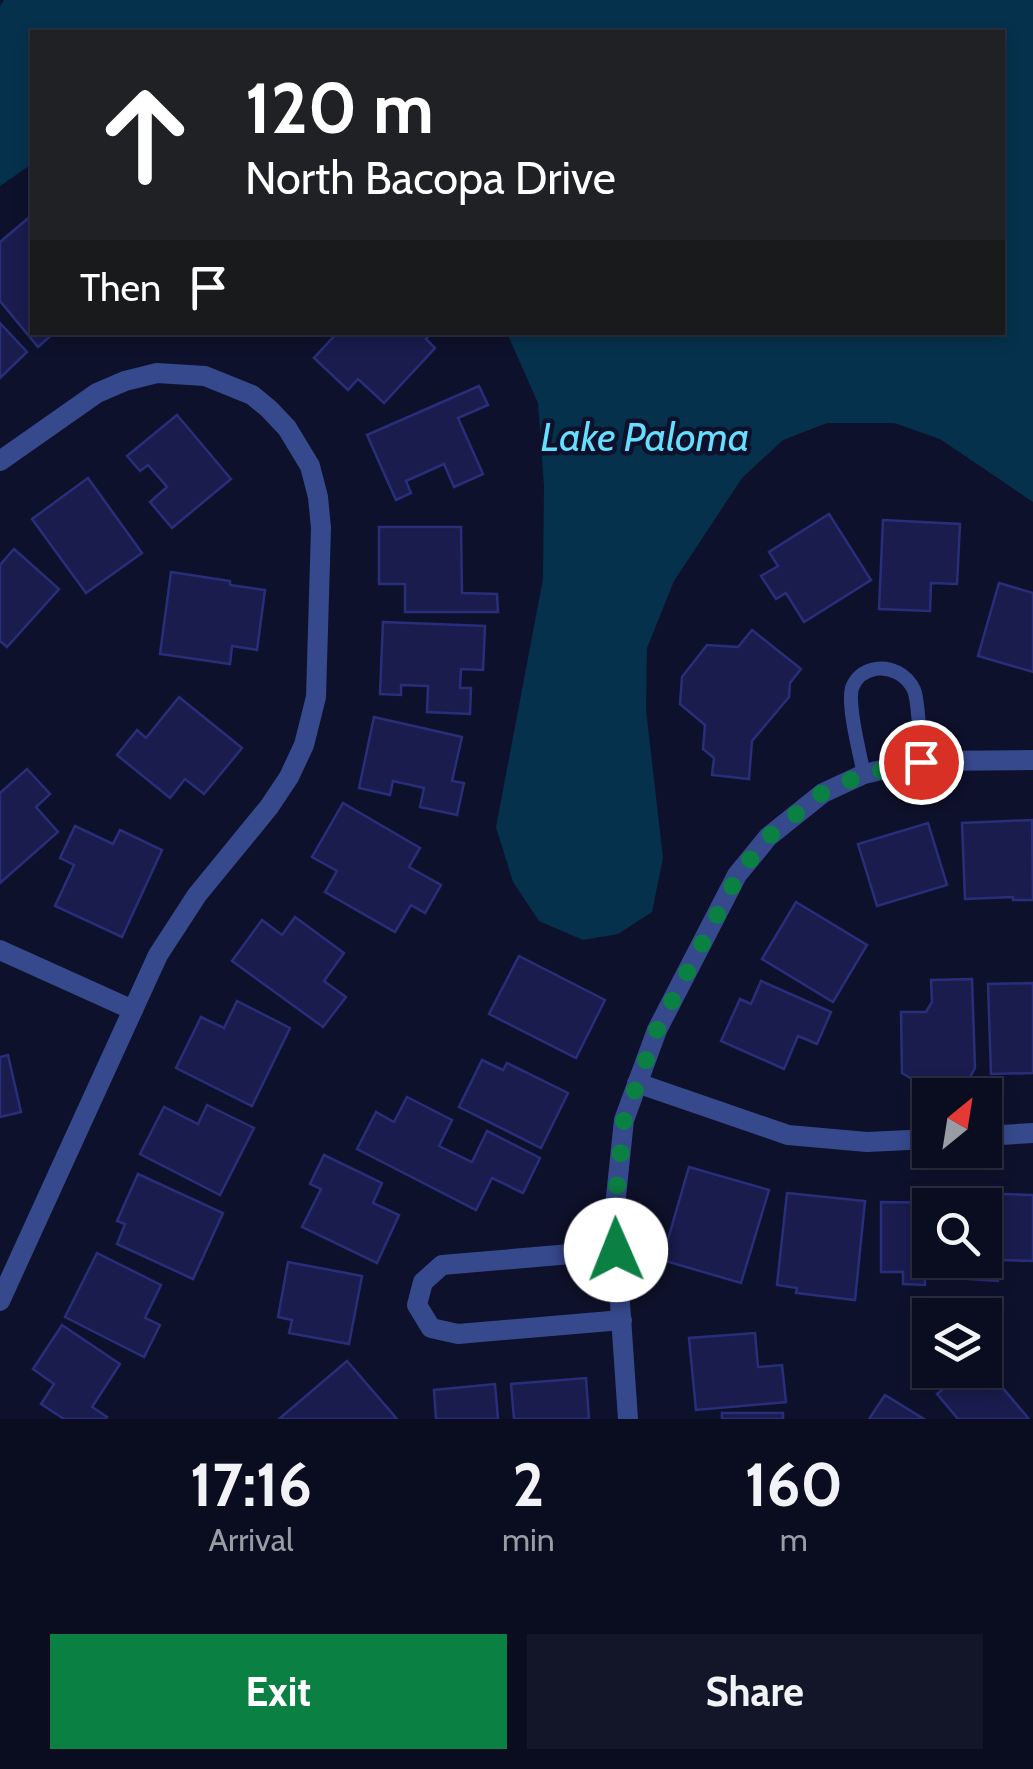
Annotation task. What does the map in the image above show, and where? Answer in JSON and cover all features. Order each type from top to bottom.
[{"type":"street","points":[[0,461],[97,393],[125,380],[157,373],[205,376],[252,395],[287,428],[310,466],[321,528],[316,696],[304,746],[289,777],[198,895],[158,955],[0,1301]]},
{"type":"street","points":[[628,1419],[614,1216],[624,1120],[657,1030],[738,875],[768,837],[822,793],[864,774],[921,762],[1033,760]]},
{"type":"street","points":[[0,950],[133,1010]]},
{"type":"street","points":[[637,1083],[788,1135],[866,1142],[912,1140]]},
{"type":"street","points":[[1002,1135],[1033,1133]]},
{"type":"street","points":[[616,1250],[442,1265],[423,1282],[417,1306],[432,1328],[458,1334],[622,1320]]},
{"type":"lane","points":[[864,774],[851,703],[852,688],[859,676],[872,670],[888,668],[902,674],[914,691],[921,762]]},
{"type":"water","name":"Lake Paloma","points":[[4,0],[1033,0],[1033,502],[940,439],[894,423],[827,423],[783,440],[742,478],[674,581],[647,648],[646,710],[663,858],[652,912],[618,934],[583,940],[539,921],[513,882],[496,827],[543,579],[544,486],[538,403],[508,335],[1005,335],[1005,30],[30,30],[30,165],[0,186],[0,6]]},
{"type":"building","points":[[30,217],[30,335],[52,335],[38,347],[0,301],[0,242]]},
{"type":"building","points":[[0,323],[27,352],[0,378]]},
{"type":"building","points":[[335,335],[429,335],[426,339],[435,348],[384,403],[358,379],[348,390],[314,358]]},
{"type":"building","points":[[479,386],[488,405],[458,418],[483,474],[454,487],[444,464],[406,481],[411,493],[396,500],[367,435]]},
{"type":"building","points":[[177,415],[231,479],[172,528],[150,502],[167,487],[148,465],[140,471],[127,456]]},
{"type":"building","points":[[88,478],[142,553],[86,593],[32,519]]},
{"type":"building","points":[[829,514],[871,580],[804,622],[786,593],[776,599],[761,576],[778,566],[769,552]]},
{"type":"building","points":[[883,520],[960,524],[957,584],[931,583],[930,611],[879,609]]},
{"type":"building","points":[[379,527],[461,527],[462,593],[497,594],[498,612],[405,612],[405,584],[379,584]]},
{"type":"building","points":[[14,549],[59,589],[7,647],[0,641],[0,565]]},
{"type":"building","points":[[171,572],[265,590],[257,650],[232,646],[230,664],[160,654]]},
{"type":"building","points":[[999,583],[1033,593],[1033,672],[978,656]]},
{"type":"building","points":[[383,622],[485,626],[483,670],[461,669],[460,688],[471,688],[470,714],[427,712],[428,686],[401,685],[401,695],[380,694]]},
{"type":"building","points":[[752,630],[801,669],[790,683],[789,697],[752,741],[749,779],[712,775],[714,758],[703,749],[705,725],[680,704],[682,677],[707,645],[738,647]]},
{"type":"building","points":[[179,697],[242,748],[204,794],[185,779],[170,798],[117,755],[137,730],[146,738]]},
{"type":"building","points":[[374,717],[462,737],[452,781],[464,783],[457,815],[420,807],[424,788],[393,781],[390,795],[359,788]]},
{"type":"building","points":[[27,769],[50,794],[36,807],[58,832],[0,883],[0,793]]},
{"type":"building","points":[[343,803],[420,848],[409,867],[441,885],[425,913],[411,905],[395,932],[325,892],[337,871],[312,857]]},
{"type":"building","points":[[1032,820],[1033,900],[965,899],[962,823]]},
{"type":"building","points":[[928,823],[947,885],[877,906],[858,844]]},
{"type":"building","points":[[75,826],[113,844],[120,830],[162,850],[122,937],[55,906],[74,865],[60,858]]},
{"type":"building","points":[[796,902],[867,945],[833,1002],[762,959]]},
{"type":"building","points":[[295,917],[344,953],[324,981],[346,997],[323,1027],[232,961],[262,920],[282,935]]},
{"type":"building","points":[[519,956],[605,1000],[576,1058],[489,1014]]},
{"type":"building","points":[[972,979],[975,1068],[970,1078],[912,1079],[902,1073],[901,1012],[926,1012],[932,1002],[931,980]]},
{"type":"building","points":[[761,981],[831,1012],[817,1044],[798,1036],[784,1069],[721,1041],[740,999],[751,1004]]},
{"type":"building","points":[[1033,983],[1033,1073],[991,1074],[988,984]]},
{"type":"building","points":[[237,1001],[290,1028],[252,1106],[176,1068],[201,1017],[224,1028]]},
{"type":"building","points":[[8,1055],[21,1112],[0,1117],[0,1057]]},
{"type":"building","points":[[482,1060],[503,1070],[507,1063],[568,1093],[541,1148],[459,1107]]},
{"type":"building","points":[[407,1097],[452,1120],[439,1146],[472,1162],[487,1131],[540,1158],[523,1193],[492,1178],[476,1210],[357,1149],[376,1112],[394,1122]]},
{"type":"building","points":[[207,1105],[254,1128],[220,1195],[140,1154],[164,1107],[198,1124]]},
{"type":"building","points":[[324,1155],[382,1183],[373,1203],[399,1215],[377,1263],[302,1227],[321,1189],[310,1184]]},
{"type":"building","points":[[689,1167],[769,1190],[741,1283],[662,1260]]},
{"type":"building","points":[[138,1174],[223,1213],[193,1279],[117,1244],[125,1224],[117,1221]]},
{"type":"building","points":[[787,1193],[865,1201],[855,1300],[796,1293],[797,1288],[777,1285]]},
{"type":"building","points":[[1002,1194],[1033,1195],[1033,1261],[1002,1260]]},
{"type":"building","points":[[881,1202],[912,1202],[912,1278],[925,1278],[925,1285],[903,1284],[903,1272],[881,1272]]},
{"type":"building","points":[[97,1253],[161,1285],[145,1318],[160,1325],[144,1357],[65,1317]]},
{"type":"building","points":[[288,1262],[362,1276],[349,1344],[289,1333],[292,1320],[278,1317]]},
{"type":"building","points":[[62,1325],[120,1364],[92,1407],[106,1419],[64,1419],[41,1404],[54,1384],[33,1369]]},
{"type":"building","points":[[755,1333],[758,1367],[782,1365],[786,1402],[696,1410],[689,1338]]},
{"type":"building","points":[[347,1361],[397,1419],[279,1419]]},
{"type":"building","points":[[586,1378],[589,1419],[514,1419],[511,1384]]},
{"type":"building","points":[[495,1384],[498,1419],[436,1419],[434,1390]]},
{"type":"building","points":[[1002,1387],[1029,1419],[958,1419],[937,1394],[944,1388]]},
{"type":"building","points":[[885,1395],[924,1419],[869,1419]]},
{"type":"building","points":[[722,1413],[783,1413],[783,1419],[722,1419]]},
{"type":"route","points":[[616,1250],[614,1216],[624,1120],[657,1030],[738,875],[768,837],[822,793],[864,774],[921,762]]}]
